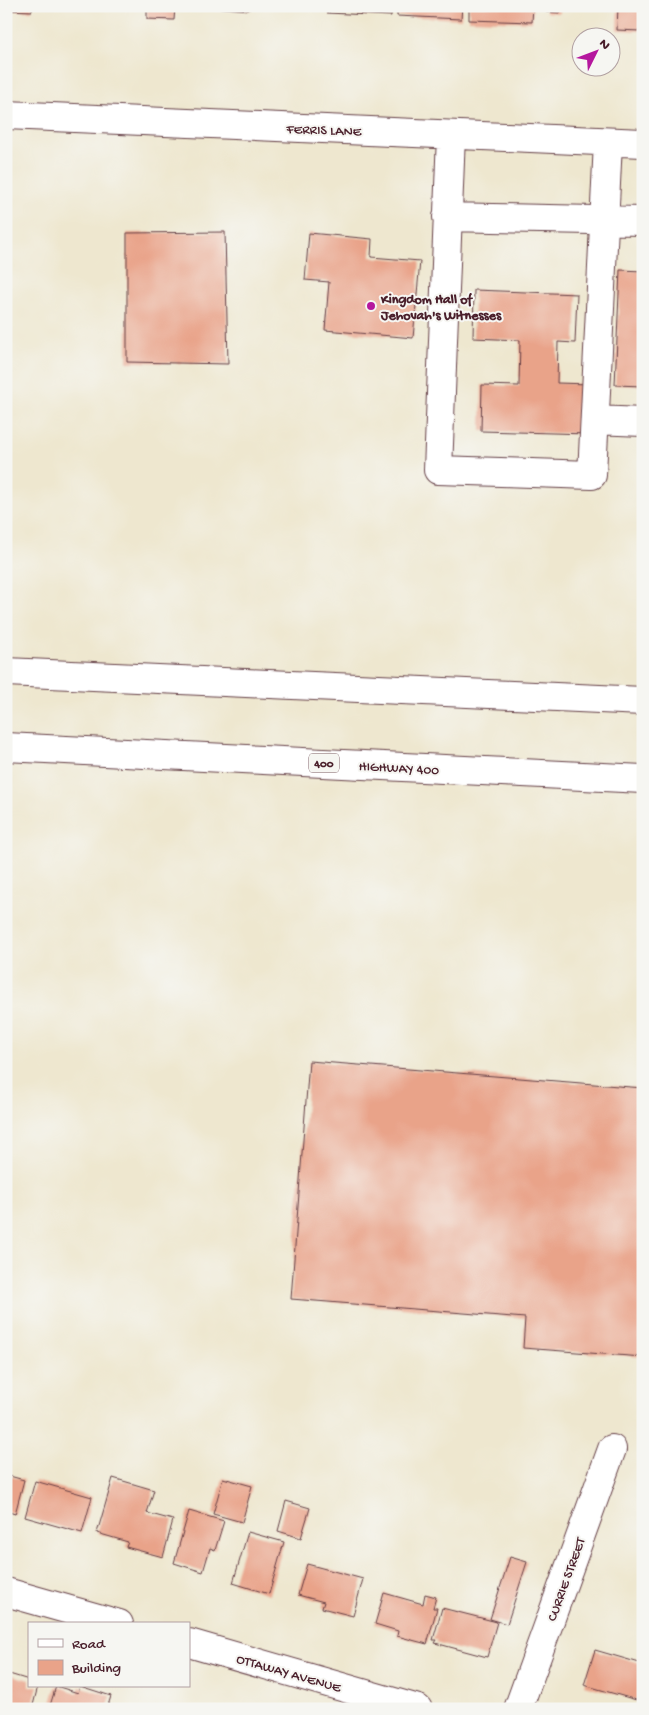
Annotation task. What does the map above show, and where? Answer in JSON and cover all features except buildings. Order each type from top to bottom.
[{"type":"main road","name":"FERRIS LANE","points":[[6,115],[643,144]]},
{"type":"main road","points":[[451,135],[438,470],[592,475],[608,142]]},
{"type":"main road","points":[[448,216],[643,221]]},
{"type":"main road","points":[[595,420],[643,422]]},
{"type":"main road","points":[[6,672],[643,701]]},
{"type":"main road","name":"HIGHWAY 400","points":[[6,747],[643,779]]},
{"type":"main road","name":"CURRIE STREET","points":[[518,1709],[612,1449]]},
{"type":"main road","points":[[6,1592],[112,1622]]},
{"type":"main road","name":"OTTAWAY AVENUE","points":[[190,1644],[418,1709]]},
{"type":"place","name":"Kingdom Hall of Jehovah's Witnesses","points":[[371,306]]}]
